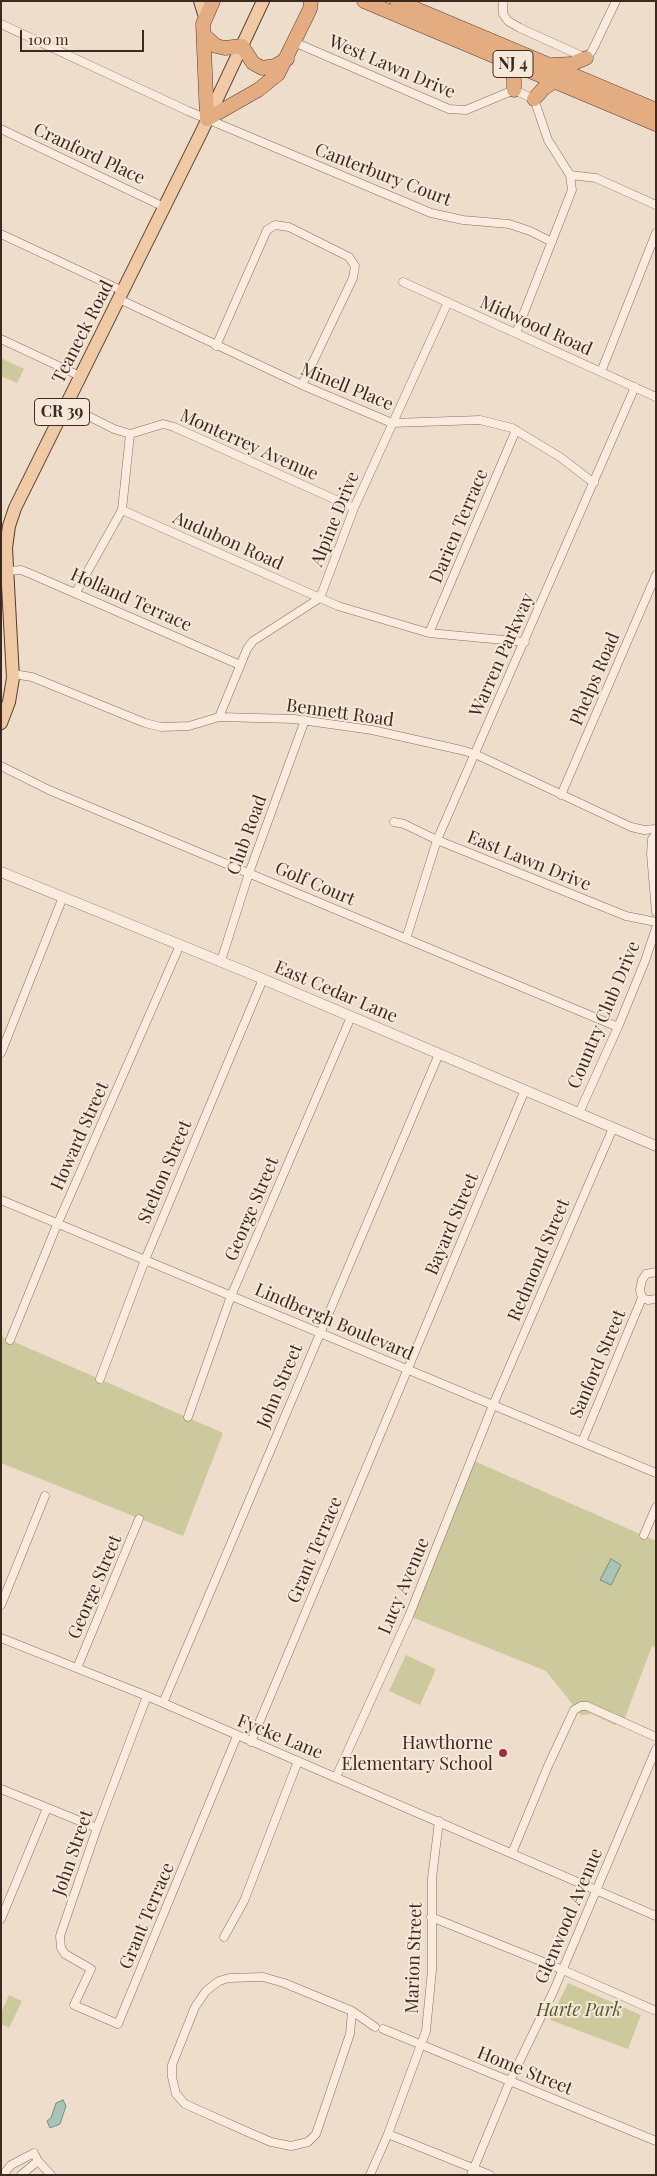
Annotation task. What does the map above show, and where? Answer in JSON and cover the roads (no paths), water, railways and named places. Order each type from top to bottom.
[{"type":"highway","points":[[213,1],[205,17],[204,35],[207,119],[270,81],[280,71],[314,2]]},
{"type":"highway","points":[[355,1],[368,3]]},
{"type":"highway","name":"NJ 4","points":[[397,1],[656,110]]},
{"type":"highway","name":"NJ 4","points":[[368,3],[656,124]]},
{"type":"highway","points":[[204,35],[216,46],[225,48],[242,46],[253,63],[262,68],[275,66],[287,59]]},
{"type":"highway","points":[[549,65],[571,64],[586,58]]},
{"type":"highway","points":[[511,63],[514,90]]},
{"type":"highway","points":[[534,98],[542,89],[555,81]]},
{"type":"highway","points":[[629,99],[656,101]]},
{"type":"main road","points":[[200,1],[205,17]]},
{"type":"main road","name":"Teaneck Road","points":[[1,723],[9,702],[14,674],[7,571],[7,538],[13,513],[22,490],[121,295],[263,1]]},
{"type":"street","points":[[503,1],[503,14],[508,21],[586,58],[592,51],[616,1]]},
{"type":"street","name":"Canterbury Court","points":[[1,24],[207,119],[431,213],[463,220],[509,224],[530,231],[552,242]]},
{"type":"street","name":"West Lawn Drive","points":[[294,42],[444,108],[466,110],[514,90]]},
{"type":"street","points":[[514,90],[534,98],[548,140],[570,175],[572,190],[516,333]]},
{"type":"street","name":"Cranford Place","points":[[1,129],[164,207]]},
{"type":"street","points":[[570,175],[596,178],[656,205]]},
{"type":"street","points":[[216,346],[267,230],[275,225],[289,227],[349,256],[355,266],[353,278],[302,385]]},
{"type":"street","points":[[600,372],[656,233]]},
{"type":"street","name":"Minell Place","points":[[1,234],[216,346],[392,423],[480,420],[496,423],[516,430],[560,457],[594,482]]},
{"type":"street","name":"Midwood Road","points":[[403,282],[656,397]]},
{"type":"street","name":"Alpine Drive","points":[[320,598],[354,508],[448,302]]},
{"type":"street","points":[[1,339],[80,376]]},
{"type":"street","name":"Warren Parkway","points":[[406,939],[438,840],[635,388]]},
{"type":"street","points":[[66,405],[114,429],[130,434],[122,510],[76,592]]},
{"type":"street","name":"Monterrey Avenue","points":[[130,434],[163,424],[174,427],[354,508]]},
{"type":"street","name":"Darien Terrace","points":[[429,633],[516,430]]},
{"type":"street","name":"Audubon Road","points":[[122,510],[347,609],[429,633],[525,642]]},
{"type":"street","name":"Holland Terrace","points":[[7,571],[24,571],[240,665]]},
{"type":"street","name":"Phelps Road","points":[[561,795],[656,575]]},
{"type":"street","points":[[219,717],[247,650],[260,635],[320,598]]},
{"type":"street","name":"Bennett Road","points":[[14,674],[32,677],[145,724],[174,728],[189,726],[219,717],[305,720],[372,730],[475,754],[631,826],[644,830],[656,829]]},
{"type":"street","name":"Club Road","points":[[221,962],[249,873],[305,720]]},
{"type":"street","name":"Golf Court","points":[[1,766],[42,786],[618,1027]]},
{"type":"street","name":"East Lawn Drive","points":[[394,822],[404,824],[438,840],[626,916],[656,922]]},
{"type":"street","points":[[656,834],[652,838],[651,854],[656,912]]},
{"type":"street","name":"East Cedar Lane","points":[[1,872],[263,979],[656,1146]]},
{"type":"street","points":[[1,1053],[63,897]]},
{"type":"street","name":"Country Club Drive","points":[[579,1113],[618,1027],[645,961],[656,928]]},
{"type":"street","name":"Howard Street","points":[[10,1340],[58,1223],[180,945]]},
{"type":"street","name":"Stelton Street","points":[[100,1379],[144,1260],[263,979]]},
{"type":"street","name":"George Street","points":[[188,1417],[231,1296],[351,1016]]},
{"type":"street","name":"John Street","points":[[163,1703],[319,1332],[439,1054]]},
{"type":"street","name":"Bayard Street","points":[[407,1369],[525,1090]]},
{"type":"street","name":"Redmond Street","points":[[493,1405],[613,1128]]},
{"type":"street","name":"Lindbergh Boulevard","points":[[1,1200],[656,1473]]},
{"type":"street","name":"Sanford Street","points":[[582,1442],[642,1298],[640,1290],[643,1278],[649,1273],[656,1272]]},
{"type":"street","name":"Sanford Street","points":[[642,1298],[656,1299]]},
{"type":"street","name":"Grant Terrace","points":[[251,1742],[407,1369]]},
{"type":"street","name":"Lucy Avenue","points":[[336,1777],[409,1616],[493,1405]]},
{"type":"street","points":[[1,1605],[45,1496]]},
{"type":"street","points":[[644,1535],[656,1507]]},
{"type":"street","name":"George Street","points":[[77,1668],[139,1519]]},
{"type":"street","name":"Fycke Lane","points":[[1,1638],[147,1696],[656,1916]]},
{"type":"street","name":"John Street","points":[[74,2005],[91,1969],[65,1954],[61,1948],[60,1936],[97,1828],[147,1696]]},
{"type":"street","points":[[512,1853],[548,1766],[574,1710],[580,1706],[587,1706],[656,1737]]},
{"type":"street","name":"Grant Terrace","points":[[74,2005],[118,2024],[237,1736]]},
{"type":"street","name":"Glenwood Avenue","points":[[473,2172],[510,2081],[563,1970],[656,1749]]},
{"type":"street","points":[[224,1937],[244,1901],[298,1761]]},
{"type":"street","points":[[1,1790],[97,1828]]},
{"type":"street","points":[[1,1919],[47,1808]]},
{"type":"street","name":"Marion Street","points":[[370,2175],[388,2134],[426,2031],[430,1996],[432,1878],[438,1821]]},
{"type":"street","points":[[431,1917],[563,1970],[656,2011]]},
{"type":"street","points":[[246,1977],[273,1979],[352,2011],[350,2034],[327,2099],[323,2117],[316,2134],[308,2142],[291,2146],[271,2142],[190,2107],[176,2094],[172,2077],[172,2064],[195,2007],[206,1991],[220,1981],[246,1977]]},
{"type":"street","name":"Home Street","points":[[352,2011],[379,2028],[656,2140]]},
{"type":"street","points":[[388,2134],[473,2172],[490,2175]]},
{"type":"street","points":[[3,2175],[12,2165],[34,2153],[50,2175]]},
{"type":"street","points":[[20,2175],[38,2161]]},
{"type":"place","name":"Hawthorne Elementary School","points":[[503,1753]]},
{"type":"park label","name":"Harte Park","points":[[579,2010]]}]
